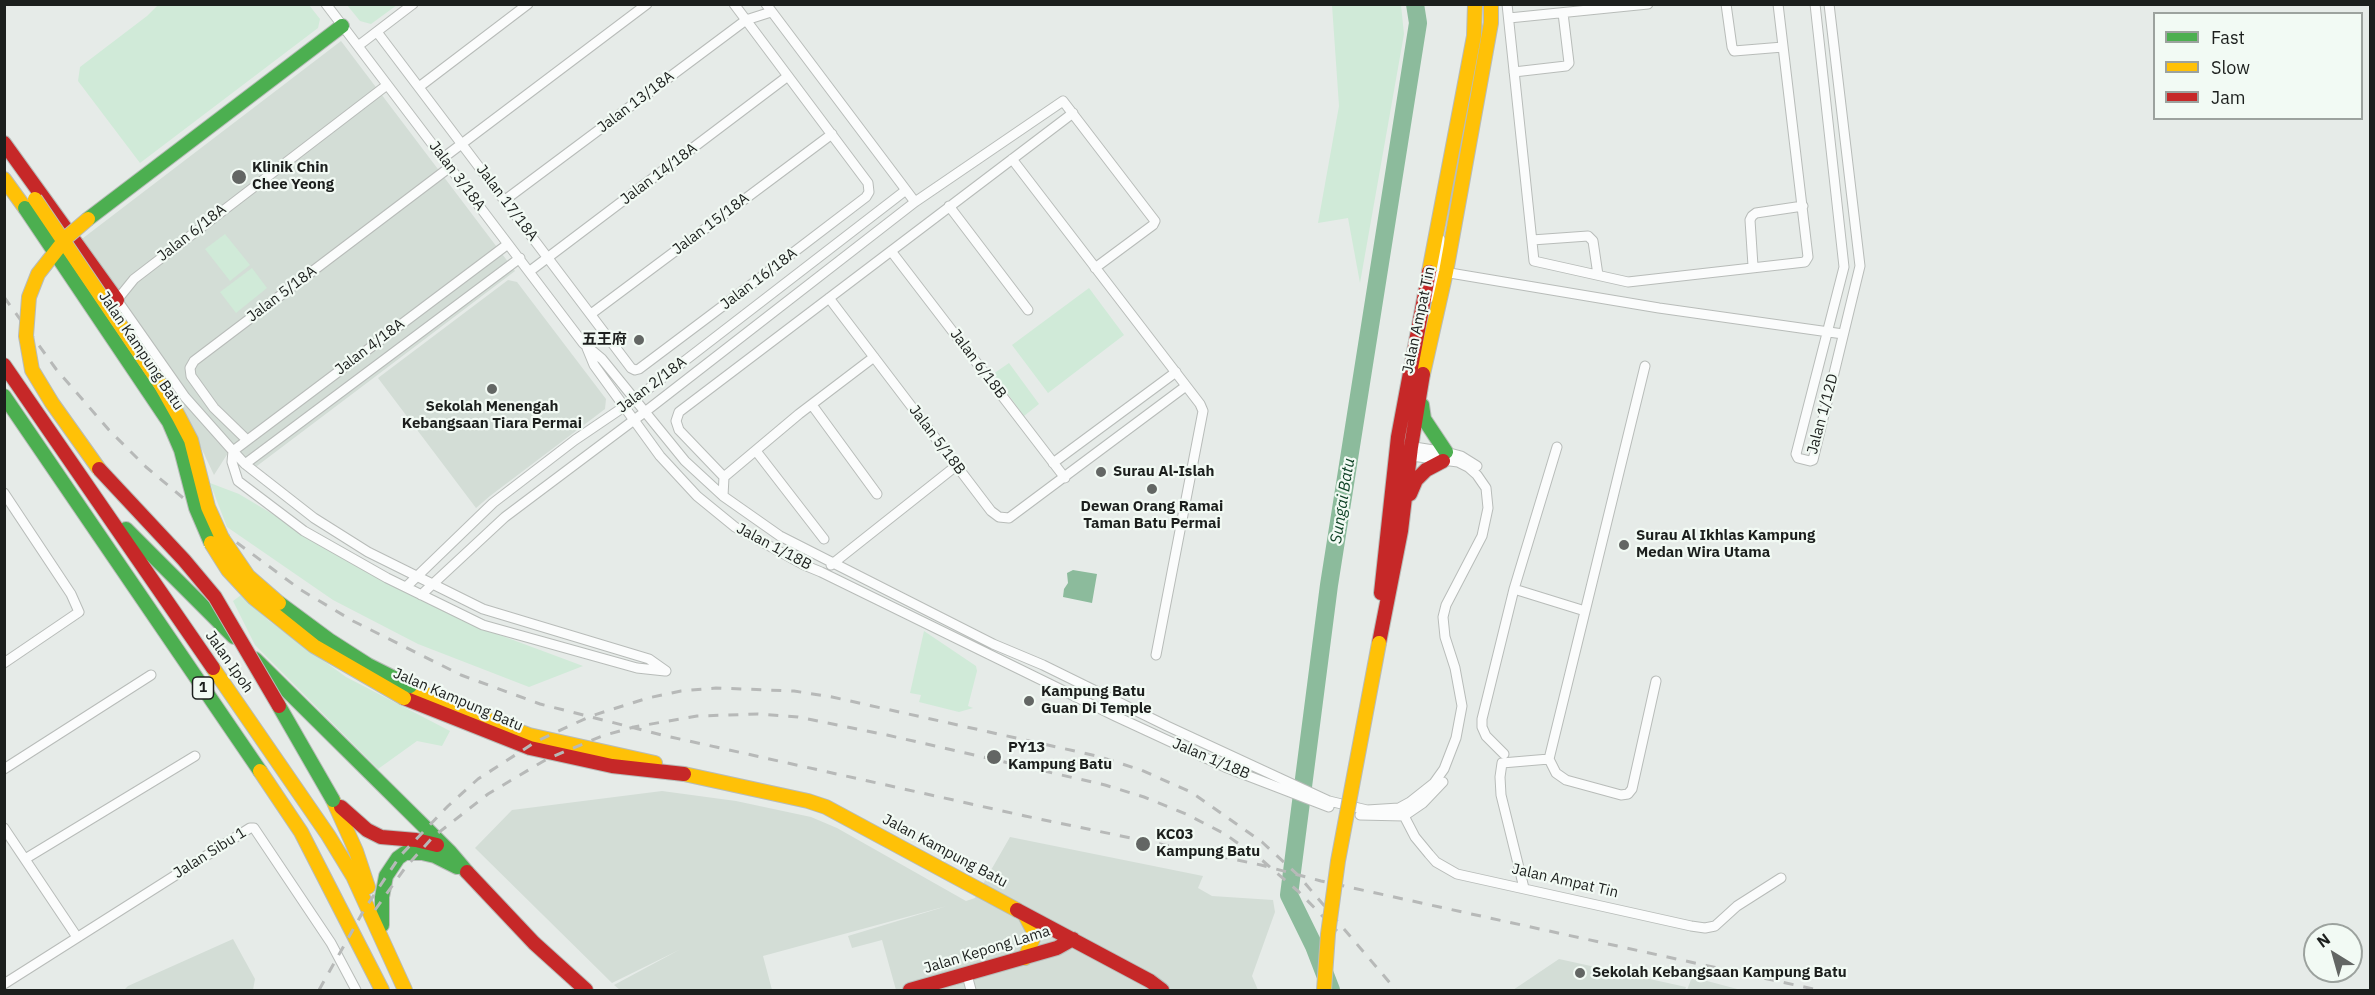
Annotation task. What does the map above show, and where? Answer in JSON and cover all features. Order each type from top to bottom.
[{"type":"main road","name":"Jalan Ampat Tin","points":[[1324,990],[1328,934],[1338,861],[1401,531],[1404,451],[1420,323],[1474,36],[1475,4]]},
{"type":"main road","name":"Jalan Ampat Tin","points":[[1379,643],[1383,562],[1404,451],[1446,272],[1491,22],[1491,4]]},
{"type":"main road","points":[[342,26],[88,219],[58,246],[38,274],[29,297],[27,351],[41,387],[101,472],[184,560],[215,597],[333,800],[356,851],[392,961]]},
{"type":"main road","points":[[4,143],[117,300]]},
{"type":"main road","points":[[4,147],[30,204]]},
{"type":"main road","points":[[4,179],[30,204]]},
{"type":"main road","name":"Jalan Kampung Batu","points":[[30,204],[169,422],[181,450],[200,518],[215,551],[228,570],[254,598],[314,646],[407,692],[531,748],[612,765],[697,776],[826,807],[1022,911],[1150,981],[1162,990]]},
{"type":"main road","points":[[1401,531],[1416,480],[1444,456],[1422,412],[1427,358]]},
{"type":"main road","name":"Jalan Ipoh","points":[[4,365],[328,835],[353,876],[405,990]]},
{"type":"main road","name":"1","points":[[4,396],[301,832],[382,990]]},
{"type":"main road","points":[[95,498],[200,601],[292,697],[450,852],[534,943],[586,990]]},
{"type":"main road","points":[[333,800],[352,819],[381,837],[432,842],[450,852]]},
{"type":"main road","points":[[382,925],[382,897],[386,876],[398,858],[405,853],[435,856],[467,872]]},
{"type":"main road","points":[[1022,911],[1030,920],[1035,934],[1034,942],[1025,958]]},
{"type":"main road","name":"Jalan Kepong Lama","points":[[910,990],[1057,948],[1073,939]]},
{"type":"street","name":"Jalan 3/18A","points":[[326,4],[530,271],[587,348],[594,365],[625,406]]},
{"type":"street","points":[[358,46],[413,4]]},
{"type":"street","points":[[419,87],[528,4]]},
{"type":"street","points":[[443,158],[647,4]]},
{"type":"street","points":[[734,4],[832,134]]},
{"type":"street","points":[[1507,4],[1534,261],[1628,282],[1753,267],[1800,264],[1808,257],[1778,4]]},
{"type":"street","points":[[1509,18],[1648,4]]},
{"type":"street","points":[[1726,4],[1734,51],[1783,46]]},
{"type":"street","name":"Jalan 1/12D","points":[[1815,4],[1844,267],[1796,454],[1798,458],[1810,462],[1813,460],[1860,266],[1829,4]]},
{"type":"street","points":[[768,8],[915,202]]},
{"type":"street","name":"Jalan 13/18A","points":[[505,200],[746,20],[768,8]]},
{"type":"street","points":[[1514,72],[1563,68],[1569,63],[1563,13]]},
{"type":"street","name":"Jalan 17/18A","points":[[377,32],[631,368],[639,369]]},
{"type":"street","name":"Jalan 14/18A","points":[[530,271],[788,76]]},
{"type":"street","name":"Jalan 6/18A","points":[[117,300],[134,279],[387,84]]},
{"type":"street","name":"Jalan 2/18A","points":[[421,595],[505,517],[915,202],[1061,102],[1065,103],[1073,113]]},
{"type":"street","points":[[723,496],[724,477],[679,430],[676,420],[679,412],[1073,113],[1155,221],[1154,225],[1095,267]]},
{"type":"street","name":"Jalan 16/18A","points":[[639,369],[866,196],[869,187],[867,183],[832,134]]},
{"type":"street","name":"Jalan 15/18A","points":[[591,314],[832,134]]},
{"type":"street","points":[[1012,159],[1176,372],[1203,411],[1156,655]]},
{"type":"street","name":"Jalan 5/18A","points":[[246,439],[214,408],[191,376],[190,368],[194,361],[450,167]]},
{"type":"street","name":"Jalan 2/18A","points":[[406,587],[493,503],[575,440],[634,400],[906,190]]},
{"type":"street","points":[[950,206],[1028,310]]},
{"type":"street","points":[[1753,267],[1752,216],[1756,213],[1803,206]]},
{"type":"street","points":[[1439,213],[1440,263],[1442,270],[1446,272]]},
{"type":"street","points":[[1532,240],[1588,236],[1593,242],[1598,275]]},
{"type":"street","name":"Jalan 4/18A","points":[[233,451],[508,244]]},
{"type":"street","name":"Jalan 6/18B","points":[[891,251],[1065,478]]},
{"type":"street","name":"Jalan 4/18A","points":[[245,464],[520,258]]},
{"type":"street","points":[[1420,323],[1437,278],[1441,272],[1446,272],[1659,308],[1844,334]]},
{"type":"street","name":"Jalan 5/18B","points":[[829,298],[956,466],[991,511],[999,517],[1009,518],[1186,386]]},
{"type":"street","points":[[117,300],[185,396],[233,451],[245,464],[314,518],[368,552],[483,609],[650,659],[666,671],[637,668],[483,625],[421,595],[304,531],[238,481],[231,462],[233,451]]},
{"type":"street","points":[[371,346],[383,361]]},
{"type":"street","name":"Jalan 3/18A","points":[[587,348],[602,359],[644,412]]},
{"type":"street","points":[[705,480],[724,477],[874,357]]},
{"type":"street","points":[[1645,366],[1549,759],[1556,773],[1566,780],[1621,795],[1628,794],[1632,789],[1656,681]]},
{"type":"street","points":[[1053,463],[1176,372]]},
{"type":"street","points":[[812,405],[877,494]]},
{"type":"street","name":"Jalan 1/18B","points":[[625,406],[660,456],[715,512],[759,541],[804,565],[1114,716],[1224,766],[1328,804],[1401,812]]},
{"type":"street","name":"Jalan 1/18B","points":[[644,412],[684,461],[723,496],[780,536],[993,644],[1043,665],[1097,693],[1270,772],[1328,804]]},
{"type":"street","points":[[1504,754],[1486,736],[1482,727],[1514,589],[1557,447]]},
{"type":"street","points":[[756,451],[824,539]]},
{"type":"street","points":[[1401,812],[1423,803],[1442,783],[1460,743],[1465,725],[1466,690],[1461,666],[1450,635],[1449,618],[1452,607],[1488,538],[1494,508],[1491,485],[1482,471],[1468,460],[1404,451]]},
{"type":"street","points":[[821,572],[956,466]]},
{"type":"street","points":[[4,493],[71,594],[79,612],[6,659]]},
{"type":"street","points":[[1514,589],[1585,611]]},
{"type":"street","points":[[613,661],[616,649]]},
{"type":"street","points":[[4,769],[151,675]]},
{"type":"street","points":[[1215,762],[1223,752]]},
{"type":"street","points":[[1223,752],[1224,766]]},
{"type":"street","points":[[25,860],[195,756]]},
{"type":"street","points":[[1524,888],[1501,795],[1502,763],[1549,759]]},
{"type":"street","name":"Jalan Ampat Tin","points":[[1401,812],[1422,846],[1436,861],[1458,874],[1705,928],[1718,924],[1737,906],[1781,878]]},
{"type":"street","points":[[4,828],[77,937]]},
{"type":"street","name":"Jalan Sibu 1","points":[[4,984],[254,828],[331,943],[356,990]]},
{"type":"street","points":[[967,975],[971,990]]},
{"type":"shaded area","points":[[159,4],[309,5],[320,19],[318,28],[140,163],[78,81],[80,67],[147,16]]},
{"type":"shaded area","points":[[347,5],[397,5],[371,24],[360,21]]},
{"type":"shaded area","points":[[1332,5],[1401,5],[1404,34],[1360,283],[1348,218],[1318,223],[1339,106]]},
{"type":"shaded area","points":[[341,41],[515,271],[249,472],[228,453],[214,475],[180,403],[74,245]]},
{"type":"shaded area","points":[[225,234],[250,265],[230,281],[205,249]]},
{"type":"shaded area","points":[[252,268],[267,288],[236,313],[220,292]]},
{"type":"shaded area","name":"Sekolah Menengah Kebangsaan Tiara Permai","points":[[508,280],[517,282],[606,399],[605,409],[476,508],[378,378]]},
{"type":"shaded area","points":[[1089,288],[1124,335],[1048,393],[1012,345]]},
{"type":"shaded area","points":[[1009,363],[1039,404],[1024,416],[993,374]]},
{"type":"shaded area","points":[[210,483],[239,494],[393,586],[481,628],[583,666],[529,687],[418,644],[333,600],[227,527]]},
{"type":"shaded area","points":[[1073,570],[1097,574],[1092,603],[1063,597],[1068,583],[1067,573]]},
{"type":"shaded area","points":[[241,595],[269,621],[346,677],[450,731],[442,746],[417,741],[378,769],[255,645],[233,601]]},
{"type":"shaded area","points":[[924,631],[976,666],[977,671],[968,706],[973,708],[959,712],[919,702],[921,695],[910,693]]},
{"type":"shaded area","points":[[662,791],[736,801],[811,817],[837,828],[966,901],[975,898],[1010,837],[1203,876],[1198,888],[1212,896],[1273,900],[1275,912],[1252,976],[1258,990],[896,990],[882,940],[852,948],[848,936],[947,906],[763,956],[772,990],[620,990],[614,985],[679,950],[612,983],[475,848],[512,810]]},
{"type":"shaded area","points":[[233,939],[255,979],[253,990],[124,990],[128,986]]},
{"type":"shaded area","name":"Sekolah Kebangsaan Kampung Batu","points":[[1559,959],[1686,987],[1685,990],[1513,990]]},
{"type":"shaded area","points":[[1692,977],[1741,990],[1687,990]]},
{"type":"waterway","name":"Sungai Batu","points":[[1331,990],[1314,946],[1289,895],[1329,585],[1418,23],[1415,4]]},
{"type":"railway","points":[[4,297],[56,369],[109,430],[146,467],[236,542],[301,590],[353,621],[461,675],[540,704],[662,735],[1025,816],[1261,865],[1321,881],[1818,990]]},
{"type":"railway","points":[[319,990],[364,910],[400,856],[448,806],[478,779],[537,741],[591,716],[648,698],[681,691],[716,688],[794,691],[832,697],[1097,756],[1141,770],[1191,792],[1262,842],[1298,875],[1396,990]]},
{"type":"railway","points":[[375,910],[405,868],[433,837],[488,794],[547,759],[602,736],[634,727],[697,716],[758,714],[798,717],[887,735],[1105,785],[1144,797],[1186,814],[1225,834],[1263,861],[1299,892],[1337,931]]},
{"type":"traffic: fast","points":[[88,219],[342,26]]},
{"type":"traffic: fast","points":[[25,208],[169,422],[181,450],[196,508],[211,543]]},
{"type":"traffic: fast","points":[[4,396],[260,771]]},
{"type":"traffic: fast","points":[[1422,405],[1424,419],[1446,452]]},
{"type":"traffic: fast","points":[[126,529],[234,637]]},
{"type":"traffic: fast","points":[[279,603],[368,665],[410,686]]},
{"type":"traffic: fast","points":[[255,659],[450,852],[467,872]]},
{"type":"traffic: fast","points":[[279,706],[333,800]]},
{"type":"traffic: fast","points":[[382,925],[382,897],[386,876],[398,858],[405,853],[422,853],[435,856],[457,867]]},
{"type":"traffic: slow","points":[[1429,272],[1474,36],[1475,4]]},
{"type":"traffic: slow","points":[[1423,374],[1446,272],[1491,23],[1491,4]]},
{"type":"traffic: slow","points":[[4,179],[25,208]]},
{"type":"traffic: slow","points":[[35,199],[161,385],[179,417],[191,440],[208,507],[222,538],[248,576],[279,603]]},
{"type":"traffic: slow","points":[[88,219],[67,237],[38,274],[29,297],[26,336],[32,370],[52,403],[99,469]]},
{"type":"traffic: slow","points":[[211,543],[228,570],[254,598],[314,646],[404,698]]},
{"type":"traffic: slow","points":[[1324,990],[1328,934],[1338,861],[1379,643]]},
{"type":"traffic: slow","points":[[213,668],[328,835],[353,876],[405,990]]},
{"type":"traffic: slow","points":[[410,686],[441,702],[529,735],[655,763]]},
{"type":"traffic: slow","points":[[260,771],[301,832],[382,990]]},
{"type":"traffic: slow","points":[[684,774],[826,807],[1017,910]]},
{"type":"traffic: slow","points":[[333,800],[356,851],[368,887]]},
{"type":"traffic: slow","points":[[1025,915],[1035,934],[1025,958]]},
{"type":"traffic: jam","points":[[4,143],[117,300]]},
{"type":"traffic: jam","points":[[1381,593],[1398,437],[1429,272]]},
{"type":"traffic: jam","points":[[4,365],[213,668]]},
{"type":"traffic: jam","points":[[1379,643],[1401,531],[1423,374]]},
{"type":"traffic: jam","points":[[1410,494],[1416,480],[1426,470],[1443,461]]},
{"type":"traffic: jam","points":[[99,469],[184,560],[215,597],[279,706]]},
{"type":"traffic: jam","points":[[404,698],[530,748],[612,766],[684,774]]},
{"type":"traffic: jam","points":[[341,807],[367,830],[381,837],[416,840],[437,845]]},
{"type":"traffic: jam","points":[[467,872],[534,943],[586,990]]},
{"type":"traffic: jam","points":[[1017,910],[1150,981],[1162,990]]},
{"type":"traffic: jam","points":[[910,990],[1057,948],[1073,939]]},
{"type":"place","name":"Klinik Chin Chee Yeong","points":[[239,177]]},
{"type":"place","name":"五王府","points":[[639,340]]},
{"type":"place","name":"Sekolah Menengah Kebangsaan Tiara Permai","points":[[492,389]]},
{"type":"place","name":"Surau Al-Islah","points":[[1101,472]]},
{"type":"place","name":"Dewan Orang Ramai Taman Batu Permai","points":[[1152,489]]},
{"type":"place","name":"Surau Al Ikhlas Kampung Medan Wira Utama","points":[[1624,545]]},
{"type":"place","name":"Kampung Batu Guan Di Temple","points":[[1029,701]]},
{"type":"place","name":"PY13 Kampung Batu","points":[[994,757]]},
{"type":"place","name":"KC03 Kampung Batu","points":[[1143,844]]},
{"type":"place","name":"Sekolah Kebangsaan Kampung Batu","points":[[1580,973]]}]
